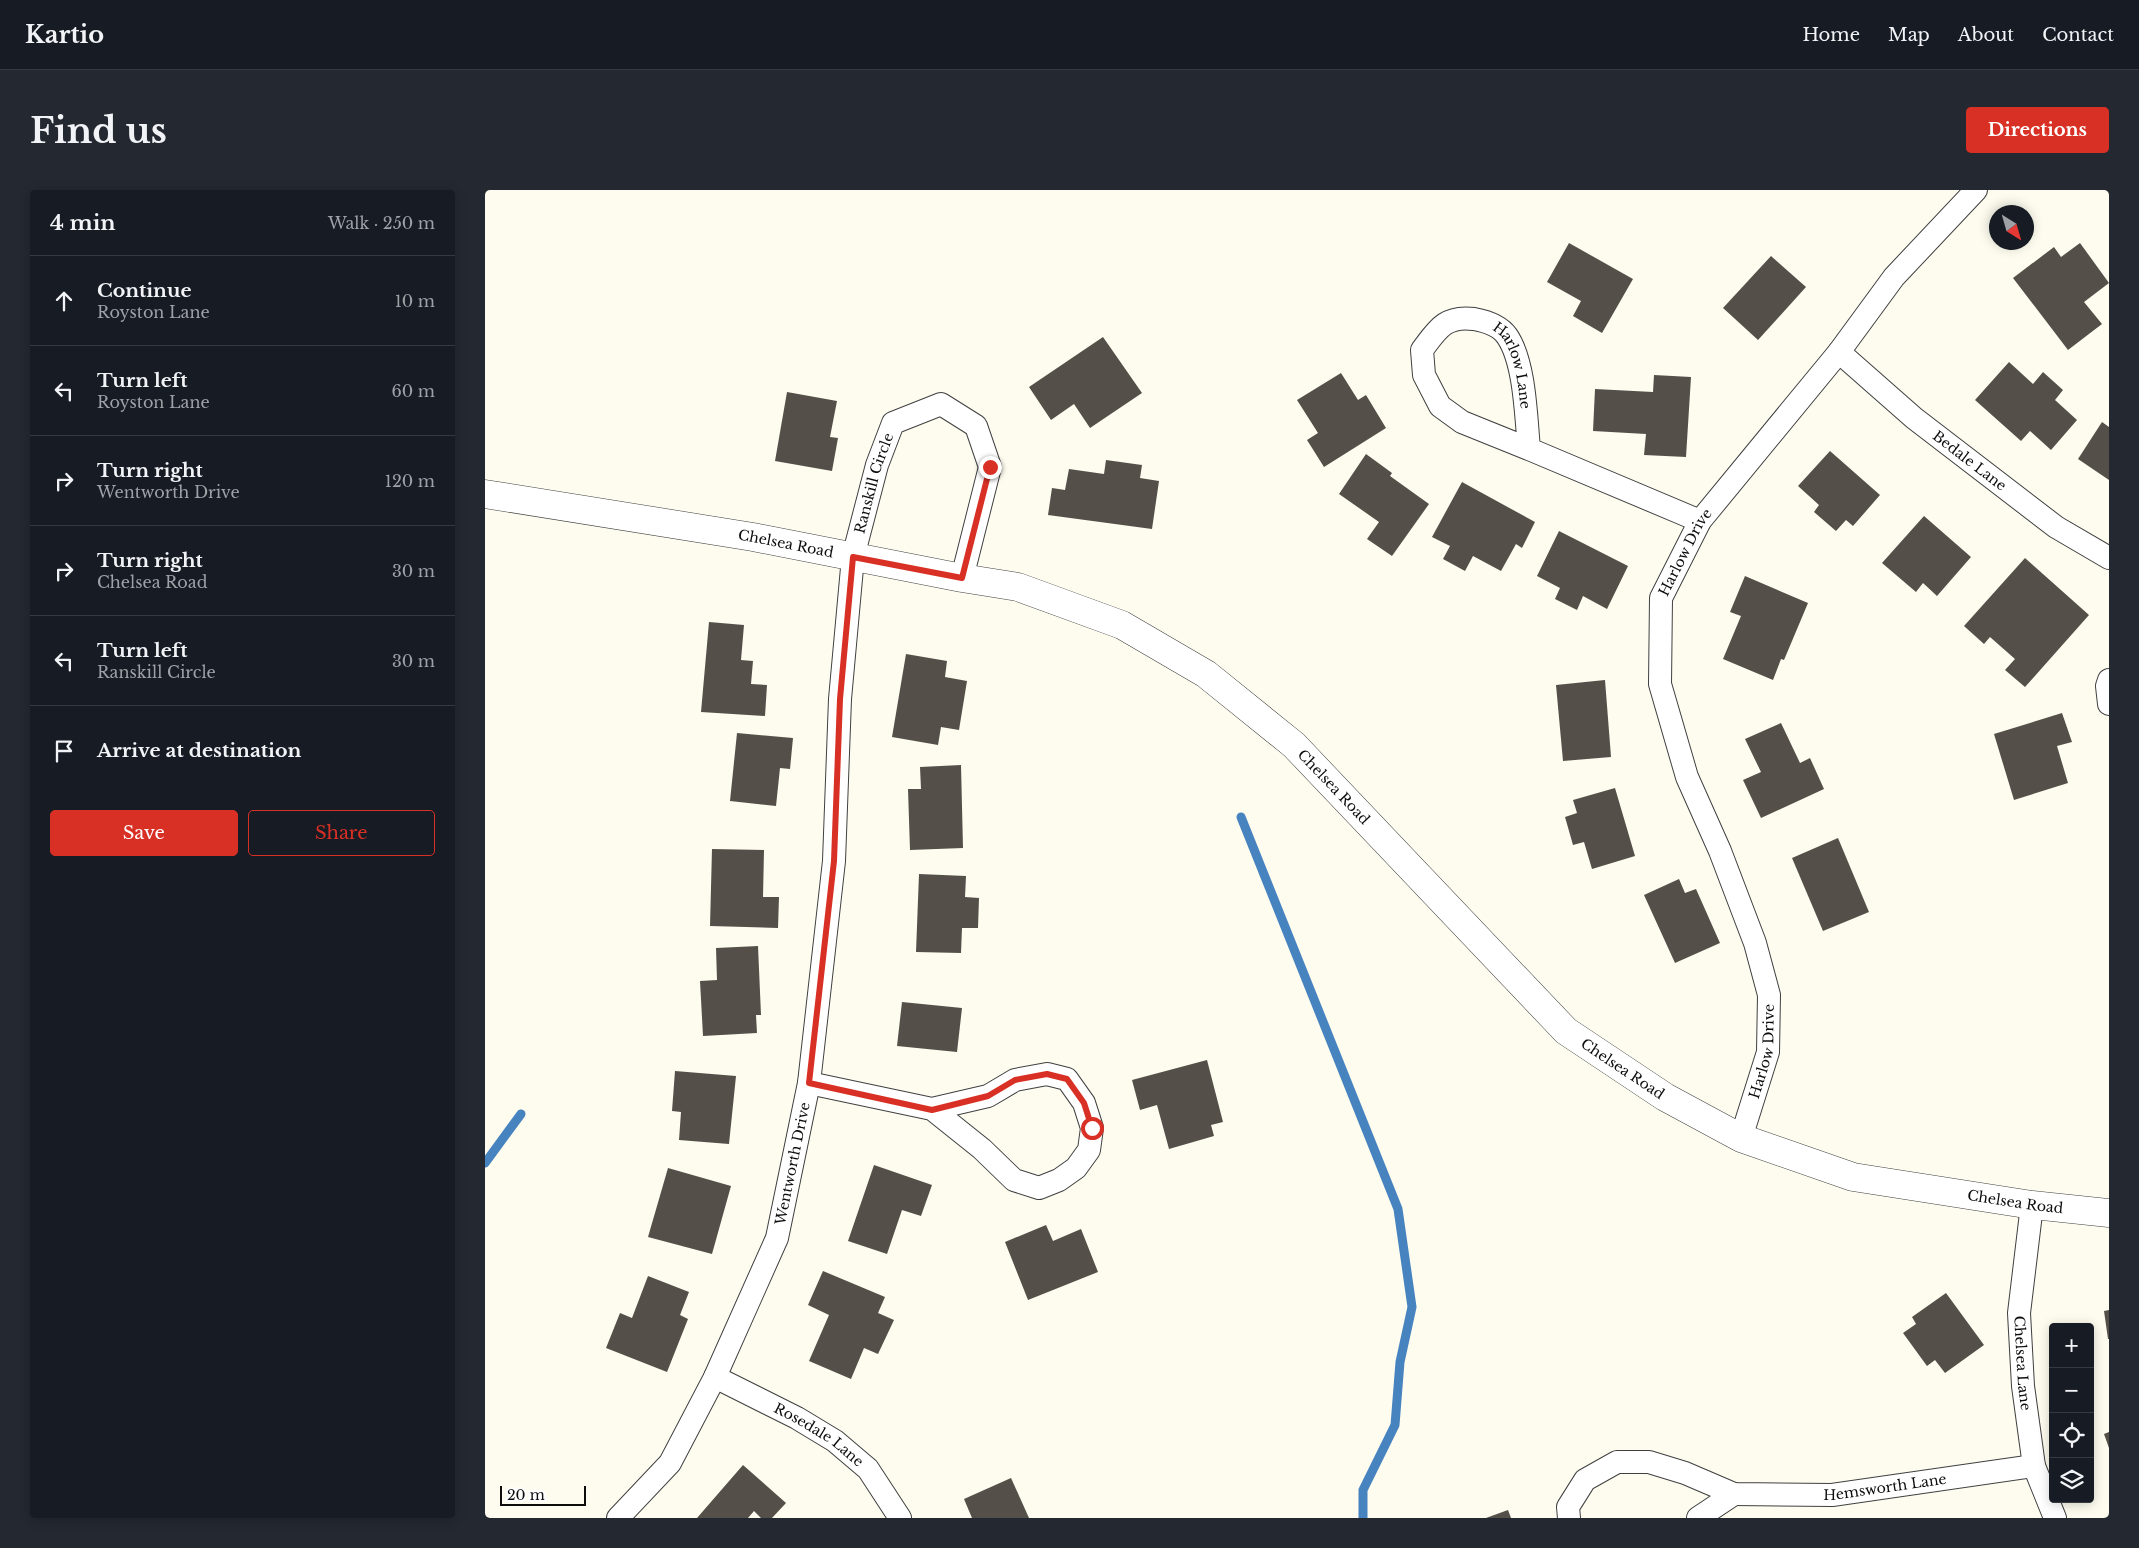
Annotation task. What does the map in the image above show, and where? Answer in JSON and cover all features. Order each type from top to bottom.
[{"type":"street","name":"Harlow Drive","points":[[1741,1138],[1768,1052],[1769,995],[1755,943],[1720,852],[1687,777],[1661,684],[1661,598],[1700,522],[1839,352],[1894,277],[1976,190]]},
{"type":"street","name":"Harlow Lane","points":[[1529,448],[1519,359],[1507,334],[1486,321],[1462,318],[1441,325],[1422,350],[1423,376],[1440,406],[1462,422],[1529,448],[1700,522]]},
{"type":"street","name":"Bedale Lane","points":[[1839,352],[1913,418],[2056,527],[2109,558]]},
{"type":"street","name":"Ranskill Circle","points":[[853,557],[877,465],[893,423],[941,404],[976,426],[990,467],[962,578]]},
{"type":"street","name":"Chelsea Road","points":[[485,494],[753,537],[1017,587],[1122,625],[1206,674],[1294,745],[1566,1031],[1665,1098],[1741,1138],[1853,1177],[2032,1205],[2109,1213]]},
{"type":"street","name":"Wentworth Drive","points":[[618,1518],[669,1463],[715,1377],[777,1238],[809,1083],[834,861],[840,699],[853,557]]},
{"type":"street","points":[[2109,680],[2107,686],[2109,704]]},
{"type":"street","points":[[809,1083],[932,1110],[982,1149],[1014,1180],[1039,1188],[1059,1180],[1076,1168],[1089,1150],[1092,1128],[1084,1103],[1067,1079],[1047,1074],[1015,1080],[988,1096],[932,1110]]},
{"type":"street","name":"Chelsea Lane","points":[[2032,1205],[2019,1313],[2023,1386],[2034,1466],[2055,1518]]},
{"type":"street","name":"Rosedale Lane","points":[[715,1377],[797,1418],[835,1441],[868,1469],[900,1518]]},
{"type":"street","name":"Hemsworth Lane","points":[[1569,1518],[1568,1507],[1585,1480],[1617,1462],[1649,1462],[1685,1472],[1734,1494],[1832,1495],[2034,1466]]},
{"type":"street","points":[[1697,1518],[1734,1494]]},
{"type":"building","points":[[1569,243],[1633,279],[1602,333],[1573,316],[1581,301],[1547,282]]},
{"type":"building","points":[[2080,243],[2109,283],[2084,302],[2102,324],[2068,350],[2013,278],[2054,247],[2061,257]]},
{"type":"building","points":[[1771,256],[1806,287],[1758,340],[1723,308]]},
{"type":"building","points":[[1103,337],[1142,393],[1090,428],[1074,404],[1051,420],[1029,387]]},
{"type":"building","points":[[2009,362],[2033,384],[2043,372],[2063,390],[2055,400],[2077,420],[2051,450],[2030,431],[2021,441],[1975,400]]},
{"type":"building","points":[[1341,373],[1358,400],[1366,395],[1386,428],[1324,467],[1307,440],[1318,433],[1297,400]]},
{"type":"building","points":[[1654,375],[1691,377],[1686,457],[1644,455],[1646,434],[1593,431],[1595,389],[1653,392]]},
{"type":"building","points":[[787,392],[837,401],[830,437],[838,438],[832,471],[775,461]]},
{"type":"building","points":[[2102,422],[2109,427],[2109,480],[2078,459]]},
{"type":"building","points":[[1830,451],[1880,495],[1853,526],[1846,520],[1836,531],[1814,512],[1819,505],[1798,486]]},
{"type":"building","points":[[1366,454],[1392,473],[1390,476],[1429,504],[1392,556],[1367,539],[1379,522],[1339,494]]},
{"type":"building","points":[[1106,460],[1142,465],[1140,478],[1159,481],[1152,529],[1048,515],[1052,488],[1065,490],[1069,469],[1104,474]]},
{"type":"building","points":[[1462,482],[1535,522],[1522,548],[1516,544],[1501,571],[1473,556],[1465,571],[1443,559],[1450,546],[1432,537]]},
{"type":"building","points":[[1924,516],[1971,557],[1937,596],[1923,583],[1916,592],[1882,563]]},
{"type":"building","points":[[1559,531],[1628,566],[1607,609],[1583,596],[1577,610],[1555,599],[1560,588],[1537,576]]},
{"type":"building","points":[[2025,558],[2089,615],[2025,687],[2005,670],[2015,659],[1990,637],[1984,644],[1964,626]]},
{"type":"building","points":[[1745,576],[1808,603],[1784,660],[1781,659],[1773,680],[1723,659],[1741,616],[1730,612]]},
{"type":"building","points":[[709,622],[744,625],[741,660],[753,661],[751,684],[767,685],[765,716],[701,712]]},
{"type":"building","points":[[906,654],[947,661],[945,677],[967,681],[959,730],[941,727],[938,745],[892,737]]},
{"type":"building","points":[[1605,680],[1611,757],[1563,761],[1556,685]]},
{"type":"building","points":[[2062,713],[2072,742],[2057,746],[2068,783],[2014,800],[1994,734]]},
{"type":"building","points":[[1781,723],[1800,763],[1810,758],[1824,789],[1761,818],[1743,780],[1761,772],[1745,739]]},
{"type":"building","points":[[737,733],[793,738],[790,769],[780,768],[776,806],[730,801]]},
{"type":"building","points":[[961,765],[963,848],[910,850],[908,789],[921,789],[920,767]]},
{"type":"building","points":[[1615,788],[1635,856],[1592,869],[1584,842],[1573,845],[1565,817],[1577,813],[1573,800]]},
{"type":"building","points":[[1838,838],[1869,912],[1823,931],[1792,858]]},
{"type":"building","points":[[712,849],[764,850],[763,897],[779,897],[778,928],[710,926]]},
{"type":"building","points":[[919,874],[966,876],[965,897],[979,898],[978,928],[962,928],[961,953],[916,952]]},
{"type":"building","points":[[1679,879],[1685,893],[1696,889],[1720,943],[1675,963],[1644,895]]},
{"type":"building","points":[[758,946],[761,1015],[756,1015],[757,1033],[703,1036],[700,981],[717,980],[716,948]]},
{"type":"building","points":[[902,1002],[962,1008],[957,1052],[897,1046]]},
{"type":"building","points":[[1207,1060],[1223,1122],[1211,1125],[1214,1136],[1169,1149],[1157,1105],[1140,1110],[1132,1080]]},
{"type":"building","points":[[675,1071],[736,1076],[729,1144],[679,1140],[681,1112],[672,1111]]},
{"type":"building","points":[[874,1165],[932,1185],[921,1216],[902,1210],[887,1254],[848,1241]]},
{"type":"building","points":[[668,1168],[731,1186],[712,1254],[648,1237]]},
{"type":"building","points":[[1046,1225],[1053,1241],[1081,1229],[1098,1272],[1028,1300],[1005,1242]]},
{"type":"building","points":[[823,1271],[885,1297],[878,1313],[894,1320],[878,1354],[864,1348],[851,1379],[809,1361],[829,1315],[808,1305]]},
{"type":"building","points":[[648,1276],[689,1292],[680,1315],[688,1319],[667,1372],[606,1348],[620,1313],[632,1318]]},
{"type":"building","points":[[1946,1293],[1984,1345],[1945,1373],[1935,1360],[1927,1366],[1903,1333],[1916,1324],[1912,1317]]},
{"type":"building","points":[[2109,1310],[2109,1339],[2108,1339],[2104,1311]]},
{"type":"building","points":[[2109,1432],[2109,1448],[2104,1434]]},
{"type":"building","points":[[743,1465],[786,1503],[772,1518],[761,1518],[754,1511],[748,1518],[697,1518]]},
{"type":"building","points":[[1011,1478],[1029,1518],[972,1518],[964,1499]]},
{"type":"building","points":[[1508,1510],[1511,1518],[1486,1518]]},
{"type":"waterway","points":[[1241,817],[1398,1209],[1412,1307],[1400,1362],[1395,1425],[1363,1490],[1363,1518]]},
{"type":"waterway","points":[[485,1163],[521,1114]]},
{"type":"route","points":[[990,467],[962,578],[853,557],[840,699],[834,861],[809,1083],[932,1110],[988,1096],[1015,1080],[1047,1074],[1067,1079],[1084,1103],[1092,1128]]}]
